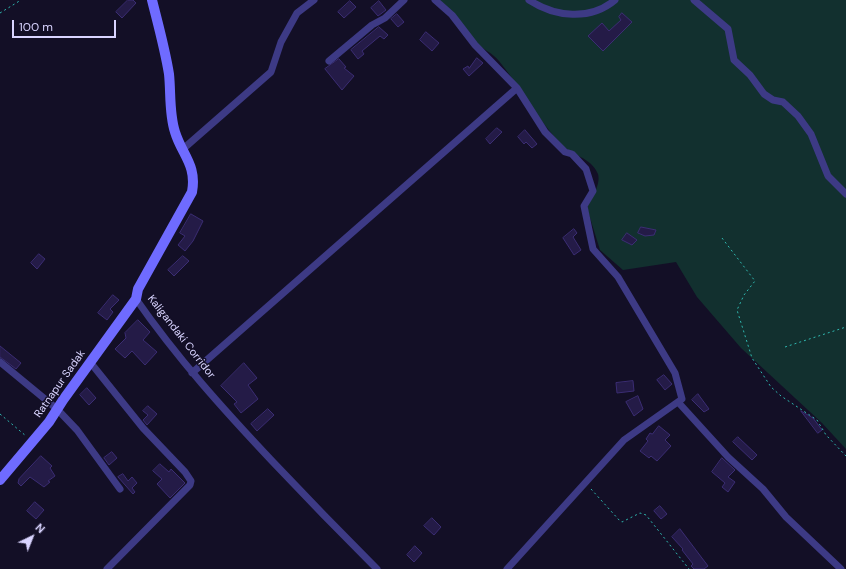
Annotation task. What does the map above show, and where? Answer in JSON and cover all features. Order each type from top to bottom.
[{"type":"main road","name":"Kaligandaki Corridor","points":[[136,299],[138,289],[192,192],[194,181],[193,172],[175,132],[168,74],[152,0]]},
{"type":"main road","name":"Ratnapur Sadak","points":[[0,480],[33,441],[136,299]]},
{"type":"street","points":[[183,149],[271,72],[281,42],[297,13],[314,0]]},
{"type":"street","points":[[328,61],[372,25],[385,18],[404,0]]},
{"type":"street","points":[[435,0],[452,15],[475,45],[516,88],[545,132],[565,152],[572,154],[586,169],[593,191],[584,206],[593,249],[618,277],[675,373],[682,399],[624,440],[507,569]]},
{"type":"street","points":[[529,0],[552,11],[569,15],[585,14],[598,10],[608,6],[615,0]]},
{"type":"street","points":[[694,0],[728,29],[734,60],[750,75],[764,94],[773,100],[782,102],[798,116],[811,134],[828,176],[846,194]]},
{"type":"street","points":[[192,373],[516,88]]},
{"type":"street","name":"Kaligandaki Corridor","points":[[136,299],[192,373],[218,404],[303,494],[377,569]]},
{"type":"street","points":[[0,362],[57,409],[77,430],[120,490]]},
{"type":"street","points":[[90,362],[143,428],[185,472],[191,481],[190,485],[107,569]]},
{"type":"street","points":[[678,402],[728,457],[763,489],[786,517],[841,569]]},
{"type":"path","points":[[0,13],[21,0]]},
{"type":"path","points":[[722,238],[755,281],[744,295],[737,310],[752,358],[771,387],[781,396],[817,420],[826,435],[846,456]]},
{"type":"path","points":[[785,347],[846,328]]},
{"type":"path","points":[[0,414],[33,441]]},
{"type":"path","points":[[585,483],[620,521],[622,522],[640,513],[646,515],[689,569]]},
{"type":"green space","points":[[440,0],[846,0],[846,449],[822,423],[741,348],[697,297],[676,262],[623,270],[600,250],[587,208],[595,192],[599,178],[595,168],[586,160],[565,148],[561,144],[544,124],[499,61],[475,42]]},
{"type":"building","points":[[128,0],[133,0],[136,3],[122,18],[116,12]]},
{"type":"building","points":[[350,1],[356,7],[344,18],[338,12]]},
{"type":"building","points":[[379,1],[386,10],[378,16],[371,8]]},
{"type":"building","points":[[622,13],[632,22],[603,51],[588,36],[602,23],[609,31],[621,20],[619,17]]},
{"type":"building","points":[[397,14],[404,22],[398,27],[391,19]]},
{"type":"building","points":[[379,27],[388,35],[384,39],[380,36],[362,51],[364,54],[358,59],[351,50]]},
{"type":"building","points":[[426,32],[439,43],[432,51],[420,40]]},
{"type":"building","points":[[477,58],[483,63],[469,76],[463,69],[468,66],[469,68]]},
{"type":"building","points":[[339,59],[346,67],[344,68],[354,76],[342,90],[325,69]]},
{"type":"building","points":[[497,128],[502,132],[490,144],[486,139]]},
{"type":"building","points":[[525,130],[537,144],[532,148],[526,142],[524,144],[518,137]]},
{"type":"building","points":[[191,214],[203,221],[193,241],[185,251],[178,245],[185,236],[180,233]]},
{"type":"building","points":[[641,227],[656,230],[654,235],[645,236],[638,233]]},
{"type":"building","points":[[574,229],[577,233],[573,237],[581,250],[574,255],[563,238]]},
{"type":"building","points":[[627,233],[637,240],[632,245],[622,240]]},
{"type":"building","points":[[39,254],[45,259],[37,269],[31,263]]},
{"type":"building","points":[[183,256],[189,261],[174,276],[168,270]]},
{"type":"building","points":[[113,295],[119,300],[110,309],[113,312],[107,320],[98,313]]},
{"type":"building","points":[[138,320],[150,332],[143,340],[157,352],[145,365],[132,351],[125,358],[115,349],[126,338],[125,333]]},
{"type":"building","points":[[0,346],[21,363],[16,369],[0,357]]},
{"type":"building","points":[[244,363],[257,378],[248,385],[258,399],[241,413],[234,404],[237,402],[221,386]]},
{"type":"building","points":[[664,375],[672,384],[665,390],[657,380]]},
{"type":"building","points":[[633,381],[634,391],[617,393],[616,383]]},
{"type":"building","points":[[87,388],[96,398],[89,405],[80,395]]},
{"type":"building","points":[[698,394],[709,409],[704,412],[692,400]]},
{"type":"building","points":[[638,396],[643,409],[634,416],[626,402]]},
{"type":"building","points":[[148,406],[157,414],[147,425],[143,420],[148,415],[143,411]]},
{"type":"building","points":[[268,409],[274,415],[257,431],[251,424]]},
{"type":"building","points":[[801,411],[813,418],[822,430],[818,433]]},
{"type":"building","points":[[659,426],[670,435],[665,440],[671,446],[657,461],[651,456],[649,458],[640,451],[648,441],[646,439],[650,433],[652,434]]},
{"type":"building","points":[[738,437],[757,455],[752,460],[733,442]]},
{"type":"building","points":[[112,452],[117,458],[109,465],[104,458]]},
{"type":"building","points":[[41,456],[52,466],[50,468],[55,476],[48,481],[50,482],[44,487],[30,477],[21,486],[18,483],[19,479]]},
{"type":"building","points":[[722,458],[735,470],[728,477],[735,482],[728,492],[722,487],[725,483],[712,472]]},
{"type":"building","points":[[160,464],[169,472],[171,469],[185,483],[170,498],[157,484],[162,479],[153,471]]},
{"type":"building","points":[[123,474],[128,481],[132,477],[137,483],[132,488],[135,492],[133,494],[118,477]]},
{"type":"building","points":[[35,502],[44,510],[36,519],[27,511]]},
{"type":"building","points":[[660,506],[667,514],[661,519],[654,511]]},
{"type":"building","points":[[432,518],[441,527],[434,535],[424,526]]},
{"type":"building","points":[[680,529],[708,566],[704,569],[694,569],[691,566],[693,564],[682,550],[683,549],[672,537]]},
{"type":"building","points":[[415,546],[422,553],[414,562],[407,555]]}]
